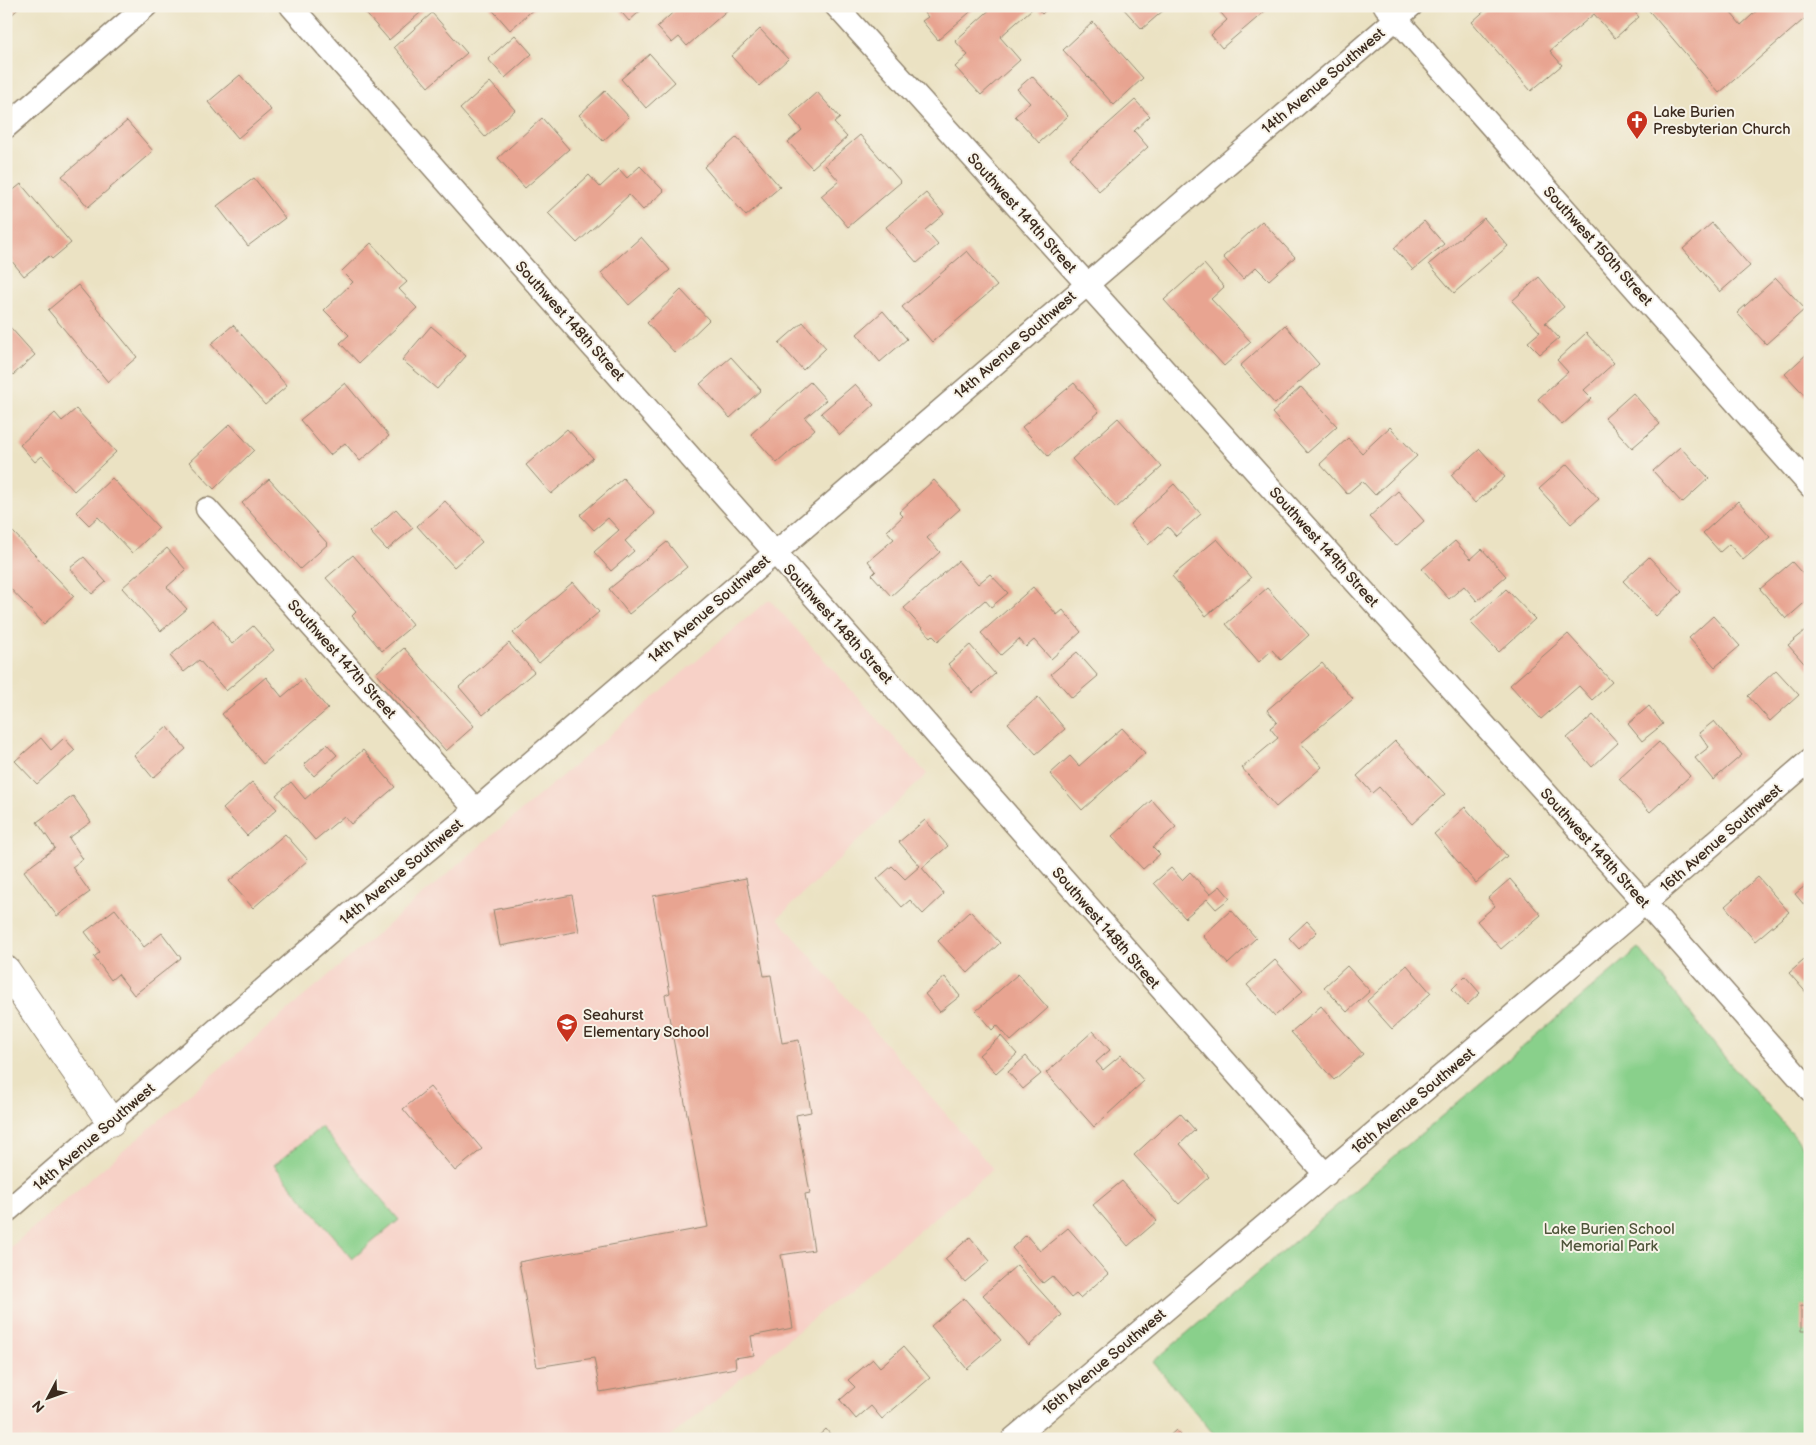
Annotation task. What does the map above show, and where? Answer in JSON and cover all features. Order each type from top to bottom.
[{"type":"street","points":[[6,127],[146,6]]},
{"type":"street","name":"Southwest 148th Street","points":[[291,6],[1326,1175]]},
{"type":"street","name":"Southwest 149th Street","points":[[836,6],[1645,903],[1810,1090]]},
{"type":"street","name":"14th Avenue Southwest","points":[[6,1212],[363,903],[476,810],[775,553],[1086,284],[1398,10]]},
{"type":"street","name":"Southwest 150th Street","points":[[1398,10],[1810,486]]},
{"type":"street","name":"Southwest 147th Street","points":[[207,509],[476,810]]},
{"type":"street","name":"16th Avenue Southwest","points":[[1013,1439],[1326,1175],[1810,760]]},
{"type":"street","points":[[6,970],[111,1122]]},
{"type":"shaded area","name":"Seahurst Elementary School","points":[[769,599],[927,774],[778,918],[993,1169],[668,1439],[201,1439],[191,1428],[177,1439],[6,1439],[6,1251]]},
{"type":"green space","name":"Lake Burien School Memorial Park","points":[[1639,948],[1721,1053],[1810,1154],[1810,1434],[1804,1439],[1218,1439],[1153,1362]]},
{"type":"green space","points":[[321,1127],[399,1220],[352,1259],[274,1165]]},
{"type":"building","points":[[6,6],[16,6],[18,9],[6,20]]},
{"type":"building","points":[[366,6],[428,6],[389,40],[362,9]]},
{"type":"building","points":[[489,6],[535,6],[536,7],[510,30]]},
{"type":"building","points":[[616,6],[646,6],[629,21]]},
{"type":"building","points":[[680,6],[732,6],[687,46],[679,37],[672,43],[657,27]]},
{"type":"building","points":[[919,6],[977,6],[938,40],[922,21],[928,17]]},
{"type":"building","points":[[994,6],[1029,6],[1032,9],[1000,37],[1020,60],[981,95],[955,67],[968,55],[955,41]]},
{"type":"building","points":[[1035,6],[1050,6],[1042,14]]},
{"type":"building","points":[[1121,6],[1163,6],[1165,9],[1142,29]]},
{"type":"building","points":[[1215,6],[1271,6],[1222,48],[1211,35],[1227,20]]},
{"type":"building","points":[[1490,6],[1635,6],[1632,9],[1639,17],[1615,38],[1594,14],[1550,51],[1562,65],[1531,91],[1472,22]]},
{"type":"building","points":[[1645,6],[1725,6],[1741,25],[1762,6],[1810,6],[1810,14],[1719,93]]},
{"type":"building","points":[[432,13],[467,53],[428,87],[394,47]]},
{"type":"building","points":[[1093,22],[1143,78],[1114,105],[1063,50]]},
{"type":"building","points":[[760,29],[788,59],[759,86],[731,56]]},
{"type":"building","points":[[515,35],[532,54],[505,78],[488,59]]},
{"type":"building","points":[[650,54],[675,82],[646,108],[621,79]]},
{"type":"building","points":[[240,75],[271,110],[238,138],[208,102]]},
{"type":"building","points":[[1032,76],[1068,116],[1039,143],[1015,116],[1030,103],[1017,89]]},
{"type":"building","points":[[490,82],[515,110],[485,137],[460,109]]},
{"type":"building","points":[[605,91],[629,117],[603,141],[579,115]]},
{"type":"building","points":[[817,92],[840,118],[834,123],[847,137],[812,168],[788,142],[802,130],[790,116]]},
{"type":"building","points":[[1135,100],[1150,116],[1134,131],[1148,147],[1099,191],[1070,158]]},
{"type":"building","points":[[542,118],[569,149],[525,188],[498,158]]},
{"type":"building","points":[[127,121],[153,151],[88,207],[62,176]]},
{"type":"building","points":[[860,135],[901,182],[848,227],[821,196],[839,181],[825,165]]},
{"type":"building","points":[[737,137],[780,187],[746,216],[704,167]]},
{"type":"building","points":[[640,166],[664,191],[643,210],[629,195],[577,243],[548,213],[589,175],[600,187],[619,169],[627,178]]},
{"type":"building","points":[[254,178],[285,218],[248,246],[217,206]]},
{"type":"building","points":[[21,184],[71,243],[52,259],[49,256],[24,276],[6,254],[6,196]]},
{"type":"building","points":[[926,193],[944,214],[925,230],[938,245],[917,263],[886,227]]},
{"type":"building","points":[[1484,218],[1508,246],[1454,293],[1429,264]]},
{"type":"building","points":[[1262,221],[1295,257],[1269,280],[1256,267],[1243,279],[1223,257]]},
{"type":"building","points":[[1424,221],[1444,244],[1413,270],[1394,248]]},
{"type":"building","points":[[1712,223],[1750,266],[1720,292],[1683,249]]},
{"type":"building","points":[[641,237],[670,270],[629,305],[601,273]]},
{"type":"building","points":[[371,243],[407,282],[399,289],[417,308],[359,363],[340,343],[349,335],[324,310],[353,282],[342,271]]},
{"type":"building","points":[[967,251],[997,286],[932,342],[902,307]]},
{"type":"building","points":[[1204,264],[1224,287],[1211,299],[1251,342],[1224,366],[1164,300]]},
{"type":"building","points":[[1539,277],[1564,307],[1545,323],[1559,338],[1540,354],[1528,342],[1540,332],[1512,301]]},
{"type":"building","points":[[1776,278],[1805,309],[1766,344],[1737,313]]},
{"type":"building","points":[[78,285],[137,357],[108,382],[48,310]]},
{"type":"building","points":[[681,290],[709,320],[675,353],[647,323]]},
{"type":"building","points":[[883,311],[907,339],[880,362],[857,334]]},
{"type":"building","points":[[803,322],[826,348],[803,370],[779,343]]},
{"type":"building","points":[[233,325],[287,386],[265,405],[211,344]]},
{"type":"building","points":[[1285,325],[1319,364],[1275,404],[1240,366]]},
{"type":"building","points":[[431,326],[466,356],[437,389],[402,360]]},
{"type":"building","points":[[10,327],[35,355],[13,375],[6,367],[6,330]]},
{"type":"building","points":[[1586,333],[1614,363],[1584,390],[1592,398],[1562,425],[1538,399],[1568,372],[1557,360]]},
{"type":"building","points":[[1810,351],[1810,401],[1785,374]]},
{"type":"building","points":[[731,357],[761,390],[730,418],[700,384]]},
{"type":"building","points":[[810,382],[826,400],[805,418],[815,429],[777,463],[751,434]]},
{"type":"building","points":[[345,383],[389,436],[360,461],[345,443],[330,455],[300,420]]},
{"type":"building","points":[[1074,383],[1099,412],[1048,456],[1022,427]]},
{"type":"building","points":[[855,384],[874,405],[840,435],[821,413]]},
{"type":"building","points":[[1301,387],[1337,426],[1307,453],[1272,413]]},
{"type":"building","points":[[1633,393],[1660,424],[1632,448],[1605,418]]},
{"type":"building","points":[[76,409],[116,452],[74,491],[42,456],[35,462],[20,445],[55,413],[62,421]]},
{"type":"building","points":[[1118,418],[1162,467],[1116,508],[1072,459]]},
{"type":"building","points":[[230,424],[254,450],[214,489],[189,462]]},
{"type":"building","points":[[1390,427],[1417,456],[1375,495],[1362,481],[1347,494],[1320,464],[1348,438],[1362,453]]},
{"type":"building","points":[[567,429],[593,458],[551,494],[526,465]]},
{"type":"building","points":[[1680,447],[1709,478],[1682,503],[1653,471]]},
{"type":"building","points":[[1480,449],[1505,477],[1475,503],[1451,475]]},
{"type":"building","points":[[1567,464],[1599,499],[1571,524],[1539,489]]},
{"type":"building","points":[[112,478],[159,528],[132,553],[98,517],[89,525],[76,512]]},
{"type":"building","points":[[623,478],[655,514],[625,541],[634,551],[611,571],[594,552],[619,530],[608,518],[594,530],[580,515]]},
{"type":"building","points":[[269,479],[328,544],[300,569],[242,503]]},
{"type":"building","points":[[934,480],[960,509],[927,538],[940,552],[891,596],[872,575],[876,571],[868,561],[894,539],[887,531],[903,516],[899,512]]},
{"type":"building","points":[[1174,484],[1201,514],[1176,536],[1168,527],[1148,545],[1130,524]]},
{"type":"building","points":[[1398,491],[1424,521],[1396,546],[1369,517]]},
{"type":"building","points":[[445,501],[482,542],[454,567],[417,526]]},
{"type":"building","points":[[1738,501],[1770,537],[1743,560],[1729,544],[1720,552],[1703,533]]},
{"type":"building","points":[[396,509],[413,528],[387,550],[370,532]]},
{"type":"building","points":[[13,532],[74,596],[44,624],[6,584],[6,538]]},
{"type":"building","points":[[1217,539],[1251,578],[1206,616],[1172,576]]},
{"type":"building","points":[[1455,541],[1471,559],[1482,549],[1506,576],[1477,601],[1464,586],[1449,599],[1422,569]]},
{"type":"building","points":[[667,542],[687,567],[629,614],[609,589]]},
{"type":"building","points":[[167,548],[186,570],[167,587],[187,609],[161,631],[122,588]]},
{"type":"building","points":[[353,555],[413,625],[382,651],[352,616],[356,612],[326,578]]},
{"type":"building","points":[[84,557],[106,582],[92,594],[70,568]]},
{"type":"building","points":[[1649,557],[1682,592],[1656,616],[1623,581]]},
{"type":"building","points":[[958,561],[978,584],[990,574],[1008,593],[991,607],[985,600],[938,641],[932,635],[930,637],[904,608]]},
{"type":"building","points":[[1792,562],[1810,582],[1810,598],[1786,619],[1760,589]]},
{"type":"building","points":[[573,582],[599,612],[539,663],[513,633]]},
{"type":"building","points":[[1033,587],[1057,615],[1063,610],[1081,632],[1051,659],[1034,640],[1026,647],[1019,639],[1001,655],[981,633]]},
{"type":"building","points":[[1267,588],[1309,635],[1281,660],[1272,650],[1259,662],[1226,624]]},
{"type":"building","points":[[1506,589],[1535,619],[1499,652],[1470,622]]},
{"type":"building","points":[[1713,616],[1740,646],[1715,667],[1689,638]]},
{"type":"building","points":[[213,620],[232,644],[253,626],[274,650],[226,691],[199,660],[184,672],[170,656]]},
{"type":"building","points":[[1810,627],[1810,670],[1788,645]]},
{"type":"building","points":[[1568,634],[1612,682],[1592,700],[1579,686],[1541,719],[1510,685]]},
{"type":"building","points":[[509,643],[534,672],[483,715],[459,687]]},
{"type":"building","points":[[970,645],[995,674],[973,693],[948,664]]},
{"type":"building","points":[[404,648],[474,726],[446,751],[376,673]]},
{"type":"building","points":[[1077,652],[1098,676],[1072,698],[1051,674]]},
{"type":"building","points":[[1322,663],[1353,699],[1301,743],[1322,767],[1276,807],[1242,768],[1278,738],[1270,728],[1277,722],[1267,710]]},
{"type":"building","points":[[1776,670],[1799,695],[1770,721],[1748,696]]},
{"type":"building","points":[[266,677],[282,697],[303,679],[328,709],[263,764],[222,714]]},
{"type":"building","points":[[1038,697],[1065,729],[1036,754],[1008,723]]},
{"type":"building","points":[[1649,706],[1663,724],[1642,741],[1628,724]]},
{"type":"building","points":[[1593,715],[1618,743],[1592,767],[1567,738]]},
{"type":"building","points":[[1714,721],[1742,755],[1713,780],[1695,758],[1709,747],[1699,733]]},
{"type":"building","points":[[167,726],[186,749],[153,778],[134,755]]},
{"type":"building","points":[[1122,728],[1145,753],[1082,810],[1050,774],[1070,756],[1079,766]]},
{"type":"building","points":[[41,738],[51,750],[64,738],[75,750],[37,784],[15,761]]},
{"type":"building","points":[[1395,741],[1445,794],[1412,824],[1379,787],[1372,793],[1357,776]]},
{"type":"building","points":[[1659,742],[1690,776],[1650,812],[1619,779]]},
{"type":"building","points":[[327,744],[337,755],[314,776],[304,765]]},
{"type":"building","points":[[363,750],[395,787],[351,824],[344,816],[315,840],[276,795],[291,782],[305,799]]},
{"type":"building","points":[[252,782],[277,809],[247,836],[223,809]]},
{"type":"building","points":[[73,796],[91,822],[69,838],[83,859],[72,867],[90,892],[57,916],[24,871],[55,848],[37,822]]},
{"type":"building","points":[[1152,800],[1176,827],[1153,847],[1160,854],[1143,869],[1112,836]]},
{"type":"building","points":[[1465,807],[1507,856],[1476,883],[1434,834]]},
{"type":"building","points":[[925,820],[948,846],[922,868],[944,894],[923,914],[910,900],[902,907],[877,879],[892,866],[905,879],[920,866],[899,842]]},
{"type":"building","points":[[285,834],[308,860],[253,908],[229,881]]},
{"type":"building","points":[[1171,868],[1182,880],[1190,872],[1210,894],[1220,886],[1230,898],[1216,909],[1207,899],[1185,918],[1154,883]]},
{"type":"building","points":[[1758,877],[1789,912],[1755,941],[1725,906]]},
{"type":"building","points":[[746,878],[764,976],[771,975],[782,1043],[799,1040],[811,1112],[796,1115],[810,1193],[805,1194],[814,1250],[781,1255],[793,1328],[751,1336],[754,1355],[735,1358],[736,1368],[600,1392],[594,1358],[537,1367],[519,1262],[708,1227],[665,995],[670,993],[653,896]]},
{"type":"building","points":[[1510,879],[1541,915],[1501,949],[1477,921],[1495,906],[1488,898]]},
{"type":"building","points":[[1810,882],[1810,912],[1795,894]]},
{"type":"building","points":[[572,895],[579,931],[500,946],[493,910]]},
{"type":"building","points":[[115,909],[144,947],[162,933],[181,958],[134,995],[118,974],[111,980],[94,957],[100,952],[85,932]]},
{"type":"building","points":[[1231,910],[1256,938],[1228,964],[1203,936]]},
{"type":"building","points":[[970,911],[1000,943],[968,973],[938,941]]},
{"type":"building","points":[[1307,921],[1317,932],[1299,949],[1289,938]]},
{"type":"building","points":[[1810,955],[1810,997],[1789,973]]},
{"type":"building","points":[[1275,960],[1303,991],[1275,1016],[1247,985]]},
{"type":"building","points":[[1407,965],[1431,993],[1392,1029],[1367,1001]]},
{"type":"building","points":[[1347,966],[1370,991],[1347,1012],[1324,987]]},
{"type":"building","points":[[1018,974],[1048,1008],[1011,1041],[997,1025],[992,1030],[976,1011]]},
{"type":"building","points":[[1465,976],[1480,993],[1467,1005],[1452,989]]},
{"type":"building","points":[[945,977],[960,996],[940,1012],[925,994]]},
{"type":"building","points":[[1321,1006],[1363,1054],[1334,1080],[1291,1032]]},
{"type":"building","points":[[1093,1031],[1110,1050],[1096,1062],[1103,1070],[1121,1055],[1144,1081],[1094,1127],[1046,1073]]},
{"type":"building","points":[[1001,1036],[1017,1054],[996,1073],[979,1055]]},
{"type":"building","points":[[1026,1056],[1041,1074],[1023,1089],[1008,1072]]},
{"type":"building","points":[[430,1087],[482,1149],[455,1171],[403,1109]]},
{"type":"building","points":[[1180,1113],[1195,1130],[1180,1144],[1209,1177],[1179,1204],[1134,1155]]},
{"type":"building","points":[[1122,1181],[1157,1221],[1128,1246],[1093,1205]]},
{"type":"building","points":[[1068,1228],[1108,1274],[1080,1298],[1076,1294],[1071,1298],[1052,1276],[1043,1283],[1012,1248],[1026,1235],[1040,1251]]},
{"type":"building","points":[[970,1237],[990,1261],[965,1282],[945,1259]]},
{"type":"building","points":[[1017,1265],[1062,1315],[1029,1346],[983,1295]]},
{"type":"building","points":[[964,1298],[1001,1340],[967,1369],[931,1326]]},
{"type":"building","points":[[1801,1306],[1810,1307],[1810,1331],[1801,1331]]},
{"type":"building","points":[[903,1347],[930,1378],[882,1419],[871,1406],[856,1419],[840,1400],[855,1387],[848,1380],[873,1359],[880,1367]]},
{"type":"building","points":[[826,1429],[834,1439],[815,1439]]},
{"type":"building","points":[[1176,1430],[1183,1439],[1166,1439]]},
{"type":"place","name":"Lake Burien Presbyterian Church","points":[[1637,140]]},
{"type":"place","name":"Seahurst Elementary School","points":[[567,1043]]}]
